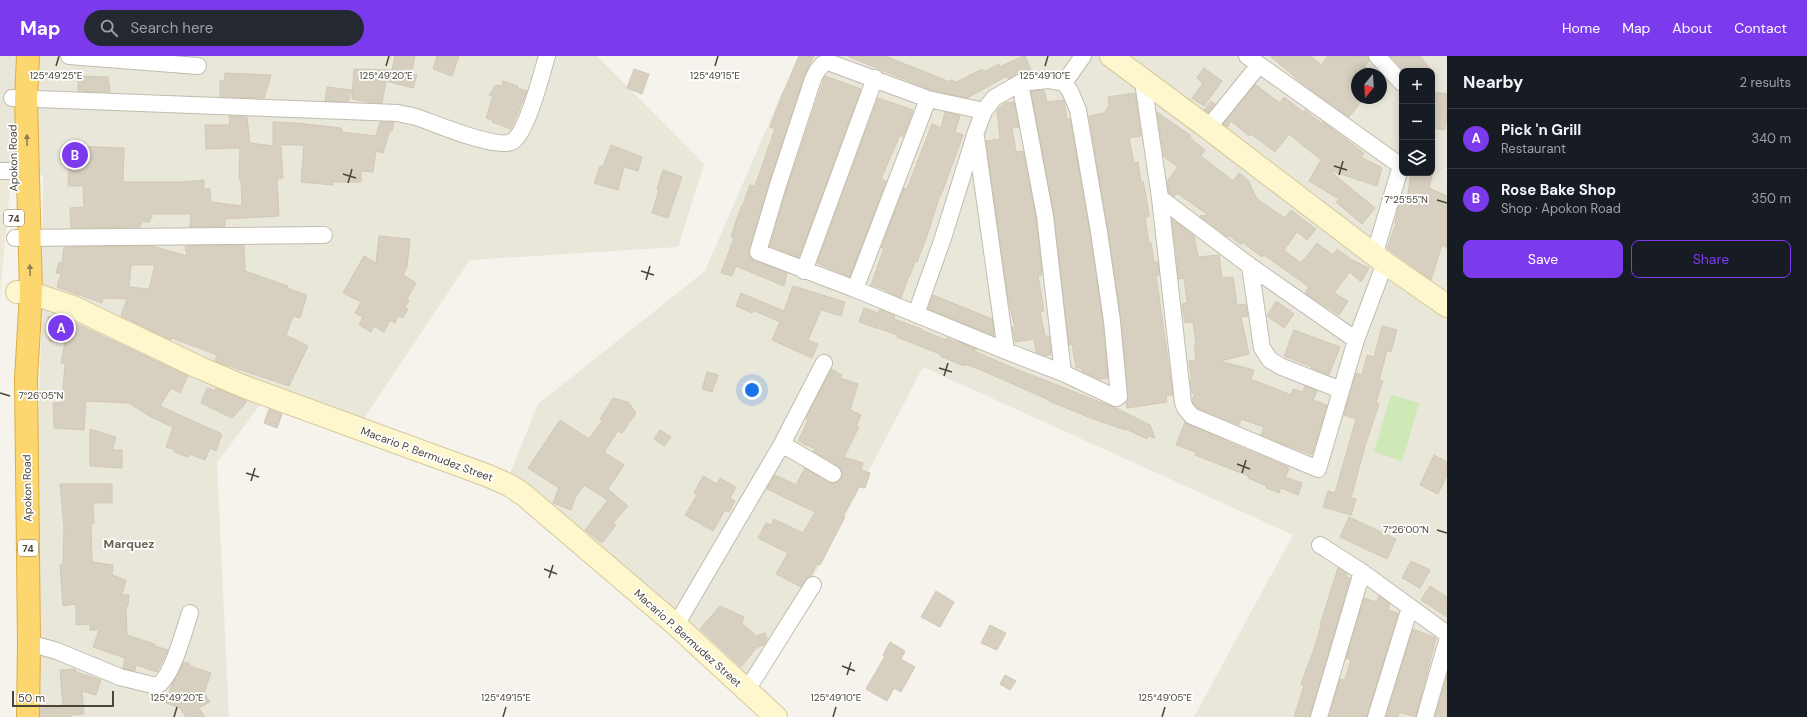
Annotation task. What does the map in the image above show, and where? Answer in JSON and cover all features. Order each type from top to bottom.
[{"type":"highway","name":"Apokon Road","points":[[12,56],[19,98],[24,292],[29,643],[28,717]]},
{"type":"highway","name":"Apokon Road","points":[[22,238],[6,171],[28,56]]},
{"type":"main road","points":[[1120,59],[1143,82],[1208,128],[1379,260],[1447,306]]},
{"type":"main road","name":"Macario P. Bermudez Street","points":[[24,292],[72,307],[233,382],[486,475],[509,485],[524,496],[676,626],[776,717]]},
{"type":"street","points":[[69,56],[198,66]]},
{"type":"street","points":[[19,98],[398,113],[415,117],[483,140],[505,143],[513,141],[524,125],[547,56]]},
{"type":"street","points":[[1064,83],[1083,56]]},
{"type":"street","points":[[1377,56],[1399,80]]},
{"type":"street","points":[[1208,128],[1253,60],[1399,163]]},
{"type":"street","points":[[916,314],[943,238],[976,132],[984,112],[994,98],[1020,83],[1048,80],[1064,83],[1072,95],[1078,110],[1100,232],[1110,306],[1119,396],[1116,398],[1063,373],[1006,351],[855,289],[804,271],[758,252],[778,185],[813,79],[820,67],[828,62],[875,78],[928,99],[984,112]]},
{"type":"street","points":[[804,271],[875,78]]},
{"type":"street","points":[[1143,82],[1160,198],[1183,402],[1188,413],[1192,416],[1318,469],[1379,260],[1399,173]]},
{"type":"street","points":[[1020,83],[1045,216],[1063,373]]},
{"type":"street","points":[[855,289],[928,99]]},
{"type":"street","points":[[976,132],[1006,351]]},
{"type":"street","points":[[1160,198],[1250,266],[1356,340]]},
{"type":"street","points":[[22,238],[324,235]]},
{"type":"street","points":[[1250,266],[1262,348],[1266,356],[1282,367],[1341,390]]},
{"type":"street","points":[[676,626],[782,444],[824,363]]},
{"type":"street","points":[[782,444],[832,474]]},
{"type":"street","points":[[1320,544],[1362,572],[1447,634]]},
{"type":"street","points":[[1319,717],[1362,572]]},
{"type":"street","points":[[747,690],[813,585]]},
{"type":"street","points":[[1376,717],[1410,607]]},
{"type":"street","points":[[29,643],[57,651],[120,677],[156,686],[161,684],[169,672],[190,613]]},
{"type":"street","points":[[1425,717],[1447,640]]},
{"type":"shaded area","points":[[0,56],[597,56],[704,164],[678,247],[470,260],[359,426],[267,395],[217,463],[229,717],[30,717],[42,301],[43,175],[11,177],[0,175]]},
{"type":"shaded area","points":[[798,56],[1447,56],[1447,717],[1194,717],[1293,535],[923,367],[752,694],[505,486],[538,404],[705,271]]},
{"type":"shaded area","points":[[0,175],[11,177],[0,298]]},
{"type":"green space","points":[[1391,395],[1419,403],[1402,461],[1374,452]]},
{"type":"building","points":[[395,56],[415,56],[411,74],[417,75],[413,88],[386,81],[382,103],[352,99],[354,69],[392,70]]},
{"type":"building","points":[[437,56],[459,56],[452,76],[433,69]]},
{"type":"building","points":[[799,56],[814,56],[804,76],[769,182],[749,250],[749,254],[754,261],[787,273],[784,286],[736,266],[732,276],[721,273],[734,238],[731,237],[735,224],[750,185],[754,186],[756,183],[775,129],[770,127]]},
{"type":"building","points":[[849,56],[885,56],[950,82],[951,80],[957,82],[982,69],[984,72],[999,64],[1000,67],[1023,56],[1025,56],[1032,72],[1018,74],[1008,79],[1007,76],[967,98],[931,90]]},
{"type":"building","points":[[1270,56],[1311,56],[1321,65],[1328,56],[1368,56],[1369,61],[1364,66],[1367,68],[1351,68],[1351,104],[1359,104],[1349,117],[1307,87]]},
{"type":"building","points":[[1390,56],[1420,56],[1430,68],[1401,68]]},
{"type":"building","points":[[1204,68],[1222,81],[1204,106],[1192,98],[1203,83],[1197,78]]},
{"type":"building","points":[[634,69],[649,74],[642,94],[627,88]]},
{"type":"building","points":[[225,73],[271,75],[264,98],[220,97],[220,81],[224,81]]},
{"type":"building","points":[[78,76],[108,77],[110,92],[78,91]]},
{"type":"building","points":[[825,76],[861,89],[799,257],[797,257],[770,246],[787,188]]},
{"type":"building","points":[[503,81],[527,91],[511,129],[492,122],[493,120],[486,118],[493,96],[489,95],[496,85],[502,86]]},
{"type":"building","points":[[1255,84],[1280,103],[1284,97],[1303,112],[1305,110],[1364,153],[1361,157],[1382,168],[1377,186],[1329,170],[1375,208],[1362,224],[1336,202],[1339,199],[1309,181],[1321,160],[1289,134],[1275,152],[1251,134],[1249,136],[1231,121],[1227,127],[1223,124]]},
{"type":"building","points":[[327,87],[352,90],[348,102],[325,101]]},
{"type":"building","points":[[1044,90],[1047,102],[1064,100],[1067,119],[1070,119],[1090,233],[1103,322],[1108,378],[1099,379],[1082,371],[1081,368],[1076,368],[1072,344],[1069,345],[1054,214],[1031,91]]},
{"type":"building","points":[[1435,92],[1447,94],[1447,116],[1445,130],[1435,128]]},
{"type":"building","points":[[1135,93],[1141,136],[1129,138],[1134,163],[1138,162],[1141,182],[1143,181],[1146,196],[1149,216],[1145,217],[1149,243],[1151,243],[1154,262],[1158,262],[1159,275],[1156,275],[1173,395],[1166,396],[1167,402],[1127,408],[1126,401],[1128,395],[1121,320],[1089,116],[1104,113],[1109,106],[1108,97]]},
{"type":"building","points":[[878,98],[913,110],[903,137],[900,135],[881,179],[886,181],[850,277],[817,263]]},
{"type":"building","points":[[1211,101],[1215,104],[1208,113],[1204,110]]},
{"type":"building","points":[[1014,102],[1019,127],[1012,128],[1016,152],[1023,151],[1036,217],[1042,275],[1038,275],[1044,311],[1040,312],[1045,336],[1049,336],[1051,354],[1046,356],[1036,352],[1034,339],[1015,342],[1012,327],[1015,328],[1008,298],[986,141],[1000,139],[997,110],[1005,103]]},
{"type":"building","points":[[945,112],[960,116],[955,132],[963,135],[940,195],[927,236],[917,262],[915,261],[901,298],[886,290],[871,285],[884,248],[881,248],[904,188],[907,189],[932,124],[941,128]]},
{"type":"building","points":[[1157,112],[1191,136],[1190,138],[1205,150],[1201,156],[1233,181],[1239,173],[1248,180],[1257,199],[1285,218],[1291,210],[1316,229],[1307,240],[1297,232],[1284,250],[1301,263],[1317,243],[1333,255],[1337,249],[1352,260],[1369,268],[1361,282],[1350,272],[1334,293],[1348,301],[1339,315],[1305,293],[1309,287],[1277,264],[1264,255],[1262,257],[1242,242],[1241,245],[1229,235],[1228,237],[1200,216],[1208,215],[1177,193],[1174,197],[1169,193],[1167,181],[1178,167],[1164,157]]},
{"type":"building","points":[[229,116],[247,117],[250,143],[281,147],[283,178],[277,179],[279,216],[225,219],[225,226],[190,227],[191,214],[152,214],[150,222],[142,222],[140,227],[71,228],[70,208],[84,207],[83,186],[68,186],[70,146],[124,148],[123,182],[182,182],[204,180],[204,189],[210,189],[211,202],[242,206],[241,179],[239,179],[240,148],[206,149],[205,125],[230,125]]},
{"type":"building","points":[[273,122],[341,128],[342,132],[376,136],[380,122],[394,122],[383,153],[376,151],[373,172],[361,171],[361,182],[333,182],[333,185],[301,182],[304,145],[273,145]]},
{"type":"building","points":[[611,145],[642,157],[638,171],[624,167],[618,190],[594,183],[600,166],[603,167]]},
{"type":"building","points":[[663,170],[682,177],[668,218],[652,213]]},
{"type":"building","points":[[1411,176],[1432,176],[1429,188],[1447,196],[1447,248],[1442,245],[1431,280],[1387,248],[1396,224],[1400,201],[1407,202]]},
{"type":"building","points":[[1172,219],[1194,236],[1198,257],[1219,255],[1222,278],[1233,277],[1237,305],[1246,304],[1248,316],[1241,317],[1249,354],[1220,361],[1254,370],[1251,379],[1291,395],[1293,389],[1303,392],[1305,386],[1317,391],[1313,400],[1327,405],[1312,455],[1261,435],[1264,427],[1241,419],[1239,425],[1198,408],[1193,403],[1192,400],[1195,393],[1192,393],[1190,379],[1192,379],[1189,361],[1196,360],[1194,345],[1196,345],[1193,322],[1185,323],[1182,304],[1187,303],[1184,278],[1179,279]]},
{"type":"building","points":[[379,236],[410,239],[407,267],[403,275],[416,283],[407,299],[409,300],[405,307],[408,309],[403,318],[398,316],[395,323],[390,320],[384,332],[374,326],[371,332],[359,325],[363,317],[355,313],[361,302],[343,293],[364,256],[376,263]]},
{"type":"building","points":[[244,245],[245,271],[288,286],[287,288],[307,295],[300,318],[293,316],[286,335],[308,346],[289,386],[215,361],[217,355],[172,338],[171,340],[121,316],[127,299],[103,298],[102,303],[57,287],[61,274],[56,273],[59,262],[62,263],[64,247],[152,246],[187,256],[185,246]],"holes":[[[131,265],[155,265],[149,289],[129,287]]]},
{"type":"building","points":[[793,286],[845,302],[841,316],[821,310],[808,340],[818,344],[812,358],[772,340],[780,322],[753,310],[752,313],[736,306],[741,293],[784,311]]},
{"type":"building","points":[[933,295],[992,319],[994,336],[928,309]]},
{"type":"building","points":[[1276,301],[1294,314],[1284,328],[1267,316]]},
{"type":"building","points":[[864,308],[878,313],[880,309],[895,316],[894,319],[922,329],[921,330],[946,340],[947,338],[977,349],[972,350],[1118,409],[1150,425],[1155,438],[1148,436],[1147,439],[1126,429],[1125,430],[1088,417],[981,370],[965,364],[964,366],[940,356],[940,354],[897,337],[898,335],[859,322]]},
{"type":"building","points":[[60,316],[188,376],[180,393],[171,388],[160,406],[222,434],[216,451],[210,448],[205,460],[189,454],[188,457],[174,452],[175,450],[166,447],[173,427],[151,417],[129,403],[86,401],[84,430],[54,428],[53,403],[62,403],[65,363],[61,363],[65,342],[49,341],[48,317]]},
{"type":"building","points":[[1382,326],[1397,330],[1391,352],[1387,351],[1379,380],[1383,381],[1376,403],[1379,404],[1365,446],[1351,498],[1356,499],[1351,515],[1323,507],[1328,491],[1335,493],[1356,419],[1344,415],[1356,373],[1362,375],[1367,355],[1374,357]]},
{"type":"building","points":[[1294,330],[1340,347],[1329,375],[1284,356]]},
{"type":"building","points":[[831,369],[842,375],[840,378],[858,384],[850,410],[861,415],[856,426],[859,427],[844,457],[863,463],[861,470],[870,473],[865,488],[859,487],[843,516],[845,517],[820,565],[817,564],[811,576],[805,580],[801,587],[776,574],[788,553],[758,538],[766,523],[771,525],[774,519],[803,533],[815,512],[767,489],[775,475],[796,485],[805,468],[833,483],[838,482],[841,478],[842,474],[838,466],[813,451],[815,449],[798,441],[808,420],[806,418]]},
{"type":"building","points":[[707,372],[718,375],[712,392],[702,389]]},
{"type":"building","points":[[207,388],[215,391],[216,388],[246,401],[245,404],[232,418],[201,403]]},
{"type":"building","points":[[613,398],[628,402],[636,413],[622,433],[618,431],[604,452],[624,465],[608,489],[628,506],[613,523],[616,525],[602,543],[585,530],[608,500],[584,485],[575,498],[571,510],[553,503],[559,488],[528,468],[560,420],[589,439],[602,421],[600,419]]},
{"type":"building","points":[[269,409],[282,414],[277,428],[264,423]]},
{"type":"building","points":[[1185,422],[1232,444],[1288,467],[1289,469],[1285,477],[1302,483],[1298,495],[1281,488],[1279,493],[1266,488],[1267,486],[1248,478],[1249,476],[1195,455],[1196,452],[1176,445]]},
{"type":"building","points":[[90,429],[116,437],[112,450],[122,450],[122,468],[90,466]]},
{"type":"building","points":[[660,430],[671,437],[664,446],[654,439]]},
{"type":"building","points":[[1434,455],[1447,462],[1447,475],[1438,494],[1420,485]]},
{"type":"building","points":[[703,476],[717,484],[720,478],[736,487],[730,498],[735,501],[729,512],[725,510],[713,531],[685,515],[697,495],[694,493]]},
{"type":"building","points":[[60,484],[112,484],[112,503],[93,503],[94,524],[91,524],[92,562],[113,565],[112,575],[126,580],[122,595],[129,595],[128,606],[126,606],[127,635],[168,650],[157,672],[136,665],[135,671],[123,668],[125,658],[93,647],[99,630],[90,630],[90,624],[76,625],[76,604],[63,606],[60,565],[63,565],[64,527]]},
{"type":"building","points":[[1349,517],[1396,539],[1387,559],[1340,537]]},
{"type":"building","points":[[1411,561],[1430,570],[1420,588],[1402,578]]},
{"type":"building","points":[[1338,568],[1347,574],[1346,577],[1350,578],[1310,717],[1294,717],[1304,685],[1301,684],[1314,649]]},
{"type":"building","points":[[1430,586],[1447,597],[1447,617],[1421,600]]},
{"type":"building","points":[[936,591],[954,602],[940,627],[921,617]]},
{"type":"building","points":[[1379,596],[1390,604],[1388,610],[1398,613],[1367,717],[1329,717],[1340,679],[1345,680],[1351,660],[1346,658],[1364,598],[1377,602]]},
{"type":"building","points":[[720,606],[744,617],[742,623],[756,636],[765,633],[767,640],[764,645],[757,647],[741,667],[700,629]]},
{"type":"building","points":[[990,625],[1006,633],[997,650],[981,643]]},
{"type":"building","points":[[1413,629],[1436,638],[1416,717],[1399,712],[1398,717],[1386,717]]},
{"type":"building","points":[[890,642],[905,651],[901,659],[915,667],[901,692],[894,688],[887,701],[866,689],[885,656],[883,655]]},
{"type":"building","points":[[184,662],[190,664],[190,666],[211,673],[204,693],[210,702],[199,708],[205,717],[186,717],[180,708],[166,703],[172,684]]},
{"type":"building","points":[[75,669],[76,672],[101,680],[96,695],[82,691],[84,714],[71,715],[71,717],[40,717],[41,708],[63,707],[60,670]]},
{"type":"building","points":[[1005,675],[1016,681],[1010,690],[1000,684]]},
{"type":"building","points":[[1447,675],[1447,717],[1435,717]]},
{"type":"place","name":"Rose Bake Shop","points":[[75,155]]},
{"type":"place","name":"Pick 'n Grill","points":[[61,328]]},
{"type":"district","name":"Marquez","points":[[129,544]]}]
